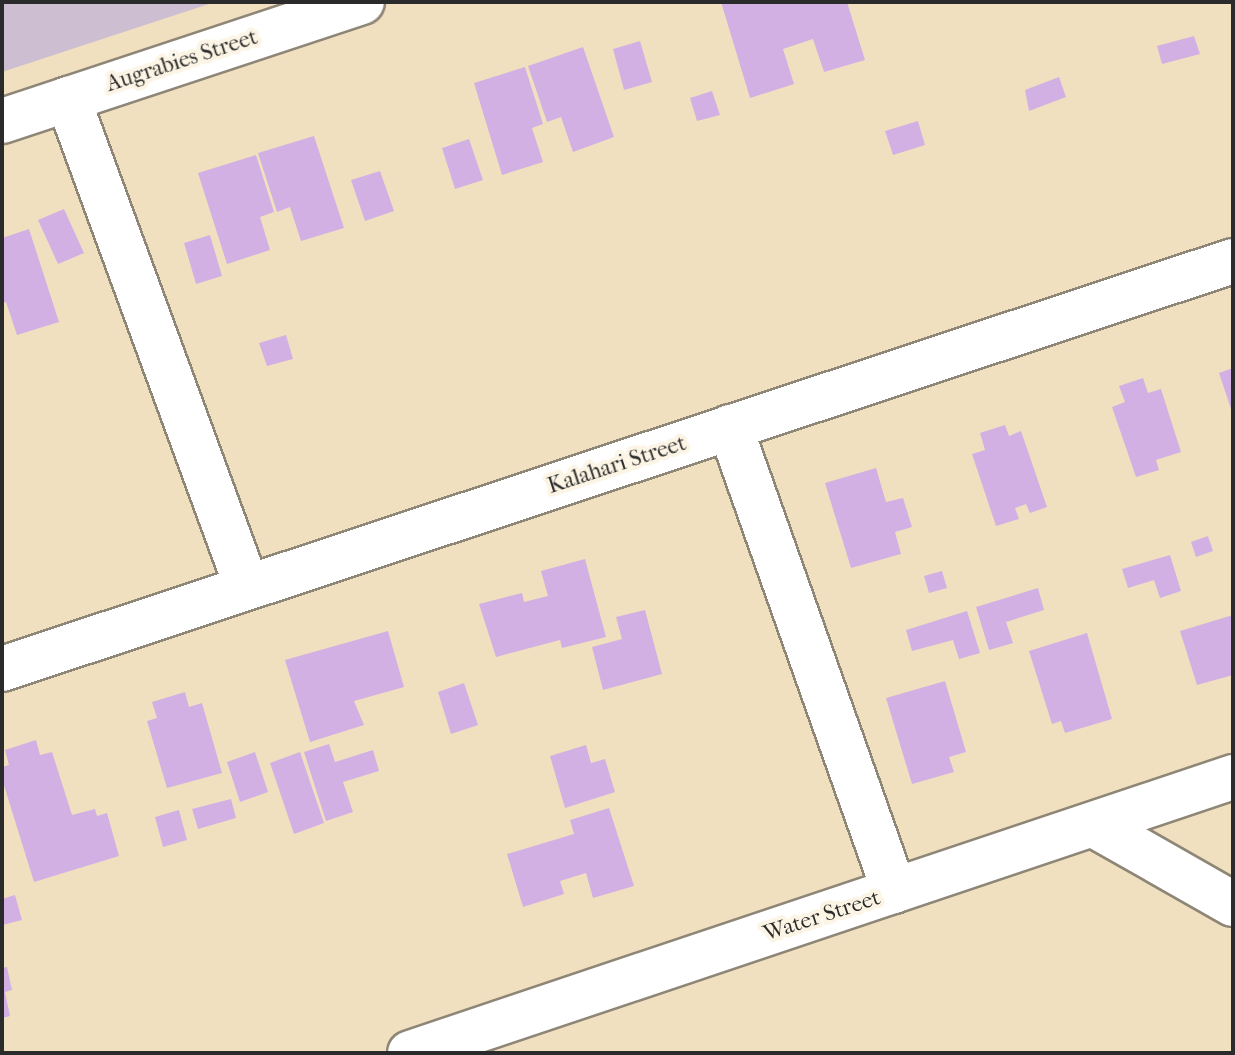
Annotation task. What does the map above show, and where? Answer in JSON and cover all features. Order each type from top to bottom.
[{"type":"street","name":"Augrabies Street","points":[[2,121],[362,2]]},
{"type":"street","points":[[68,99],[247,587]]},
{"type":"street","name":"Kalahari Street","points":[[2,669],[1233,261]]},
{"type":"street","points":[[730,427],[894,891]]},
{"type":"street","name":"Water Street","points":[[410,1053],[1233,777]]},
{"type":"street","points":[[1094,825],[1233,904]]},
{"type":"shaded area","points":[[2,2],[215,2],[2,72]]},
{"type":"building","points":[[721,2],[847,2],[865,60],[824,72],[813,39],[783,49],[794,84],[750,98]]},
{"type":"building","points":[[1194,36],[1200,54],[1162,64],[1157,46]]},
{"type":"building","points":[[640,41],[652,82],[624,90],[613,49]]},
{"type":"building","points":[[583,47],[614,137],[573,152],[561,117],[547,122],[528,66]]},
{"type":"building","points":[[525,67],[543,124],[532,128],[543,162],[502,175],[474,83]]},
{"type":"building","points":[[1059,77],[1066,97],[1029,111],[1025,90]]},
{"type":"building","points":[[712,91],[720,115],[697,121],[690,98]]},
{"type":"building","points":[[918,121],[925,145],[893,155],[885,131]]},
{"type":"building","points":[[314,136],[344,228],[301,241],[290,207],[277,212],[258,153]]},
{"type":"building","points":[[469,139],[483,180],[455,189],[442,148]]},
{"type":"building","points":[[256,155],[274,212],[260,217],[270,250],[227,264],[198,173]]},
{"type":"building","points":[[380,171],[394,211],[365,221],[351,180]]},
{"type":"building","points":[[64,209],[84,253],[58,264],[38,220]]},
{"type":"building","points":[[29,229],[59,322],[17,335],[6,302],[2,303],[2,238]]},
{"type":"building","points":[[210,235],[222,276],[196,284],[184,243]]},
{"type":"building","points":[[286,335],[293,359],[267,366],[259,343]]},
{"type":"building","points":[[1233,368],[1233,412],[1232,412],[1219,373]]},
{"type":"building","points":[[1143,378],[1148,393],[1161,389],[1181,452],[1156,460],[1159,470],[1136,477],[1112,407],[1125,402],[1119,386]]},
{"type":"building","points":[[1005,425],[1009,436],[1021,431],[1047,507],[1030,513],[1026,504],[1015,508],[1019,519],[996,526],[972,454],[985,450],[980,433]]},
{"type":"building","points":[[876,468],[886,502],[903,498],[912,527],[895,532],[901,554],[851,568],[825,483]]},
{"type":"building","points":[[1208,536],[1213,551],[1196,557],[1191,542]]},
{"type":"building","points":[[1170,555],[1181,591],[1160,598],[1154,580],[1128,588],[1122,569]]},
{"type":"building","points":[[585,559],[606,637],[562,648],[560,640],[496,657],[479,604],[522,593],[524,602],[548,596],[541,571]]},
{"type":"building","points":[[942,571],[947,588],[929,593],[924,576]]},
{"type":"building","points":[[1038,588],[1044,610],[1006,622],[1013,643],[989,650],[976,607]]},
{"type":"building","points":[[645,610],[662,674],[603,690],[592,647],[622,639],[616,617]]},
{"type":"building","points":[[967,611],[980,653],[959,659],[953,640],[912,651],[906,630]]},
{"type":"building","points":[[1233,615],[1233,675],[1197,685],[1180,631]]},
{"type":"building","points":[[388,631],[404,687],[354,701],[364,725],[310,742],[285,660]]},
{"type":"building","points":[[1087,633],[1112,719],[1065,733],[1061,721],[1052,724],[1029,651]]},
{"type":"building","points":[[945,681],[966,752],[949,757],[954,772],[912,784],[886,698]]},
{"type":"building","points":[[464,683],[478,725],[451,734],[438,692]]},
{"type":"building","points":[[185,692],[189,707],[202,703],[222,773],[167,788],[147,721],[157,718],[152,702]]},
{"type":"building","points":[[36,740],[40,755],[52,752],[72,815],[95,809],[97,816],[107,813],[119,856],[34,882],[2,779],[2,767],[9,765],[5,750]]},
{"type":"building","points":[[329,744],[335,762],[373,750],[379,771],[343,782],[353,812],[326,821],[304,752]]},
{"type":"building","points":[[586,745],[591,763],[605,759],[615,792],[565,808],[550,756]]},
{"type":"building","points":[[255,752],[268,792],[240,802],[227,762]]},
{"type":"building","points":[[300,752],[324,823],[294,834],[270,763]]},
{"type":"building","points":[[231,799],[236,818],[198,829],[192,809]]},
{"type":"building","points":[[609,808],[634,886],[593,898],[586,873],[560,881],[564,894],[523,907],[507,854],[574,834],[570,820]]},
{"type":"building","points":[[179,810],[187,840],[163,847],[155,817]]},
{"type":"building","points":[[15,895],[22,920],[2,925],[2,899]]},
{"type":"building","points":[[7,967],[12,990],[5,992],[10,1016],[2,1018],[2,968]]}]
